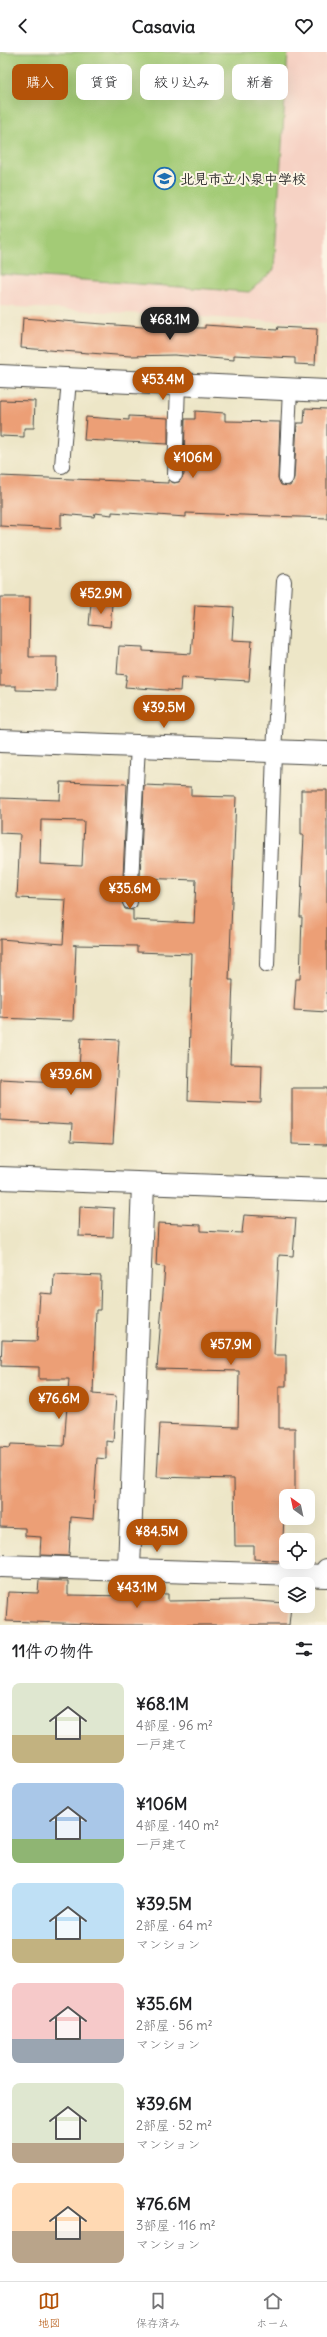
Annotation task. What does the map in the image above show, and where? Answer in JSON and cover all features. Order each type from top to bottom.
[{"type":"street","points":[[0,376],[327,391]]},
{"type":"street","points":[[0,741],[327,753]]},
{"type":"street","points":[[0,1178],[327,1190]]},
{"type":"street","points":[[129,1570],[143,1184]]},
{"type":"street","points":[[0,1566],[327,1576],[327,1570]]},
{"type":"lane","points":[[62,466],[69,379]]},
{"type":"lane","points":[[175,475],[178,384]]},
{"type":"lane","points":[[286,478],[290,389]]},
{"type":"lane","points":[[267,965],[274,751],[284,581]]},
{"type":"lane","points":[[130,902],[138,745]]},
{"type":"shaded area","name":"北見市立小泉中学校","points":[[0,52],[327,52],[327,324],[0,306]]},
{"type":"green space","name":"北見市立小泉中学校","points":[[0,52],[288,52],[287,64],[232,64],[232,100],[285,100],[274,270],[249,292],[0,274]]},
{"type":"building","points":[[23,318],[143,327],[205,328],[205,325],[277,330],[278,327],[317,329],[315,365],[295,364],[295,358],[234,355],[234,360],[174,355],[130,356],[21,348]]},
{"type":"building","points":[[0,400],[35,401],[34,428],[24,428],[24,437],[0,436]]},
{"type":"building","points":[[305,408],[327,409],[327,518],[186,513],[186,517],[112,512],[112,515],[95,513],[94,517],[61,514],[61,529],[0,526],[0,476],[168,483],[168,480],[174,483],[179,482],[184,475],[185,419],[195,419],[195,411],[225,413],[225,421],[280,422],[278,478],[281,485],[290,486],[294,478],[297,423],[304,423]]},
{"type":"building","points":[[129,416],[168,418],[168,444],[84,440],[86,417],[129,420]]},
{"type":"building","points":[[0,597],[30,597],[29,657],[57,657],[56,691],[16,690],[16,686],[0,686]]},
{"type":"building","points":[[91,603],[112,604],[110,627],[89,625]]},
{"type":"building","points":[[195,605],[234,607],[232,640],[252,641],[249,681],[181,677],[180,691],[125,687],[127,675],[117,674],[119,646],[143,647],[143,651],[191,654]]},
{"type":"building","points":[[61,782],[127,784],[122,902],[125,909],[133,910],[133,920],[194,923],[196,880],[140,878],[144,785],[191,787],[191,796],[236,797],[229,980],[233,980],[230,1064],[262,1065],[261,1103],[188,1100],[192,954],[137,952],[137,946],[76,945],[73,1021],[0,1018],[0,939],[63,944],[66,900],[17,898],[20,834],[0,833],[0,798],[60,800]],"holes":[[[41,820],[84,821],[82,866],[40,864]]]},
{"type":"building","points":[[301,790],[327,790],[327,1012],[294,1010],[296,979],[300,979],[302,917],[300,917],[304,835],[301,835]]},
{"type":"building","points":[[81,1038],[119,1040],[113,1143],[71,1141],[72,1124],[0,1120],[0,1079],[78,1083]]},
{"type":"building","points":[[292,1088],[327,1088],[327,1145],[292,1144]]},
{"type":"building","points":[[80,1206],[114,1208],[113,1237],[79,1236]]},
{"type":"building","points":[[244,1215],[296,1218],[293,1256],[279,1255],[274,1355],[286,1355],[286,1386],[279,1386],[279,1428],[295,1428],[295,1489],[279,1489],[279,1525],[284,1525],[283,1533],[279,1533],[279,1561],[254,1559],[254,1546],[235,1546],[234,1479],[157,1477],[160,1424],[238,1427],[239,1371],[157,1369],[165,1267],[156,1266],[158,1223],[201,1225],[201,1231],[242,1233]]},
{"type":"building","points":[[54,1274],[101,1276],[100,1310],[96,1310],[93,1394],[116,1396],[113,1442],[106,1441],[106,1459],[97,1458],[93,1519],[71,1517],[69,1556],[40,1555],[41,1537],[25,1536],[25,1528],[0,1527],[0,1447],[10,1448],[11,1444],[64,1446],[69,1379],[39,1379],[39,1367],[1,1366],[2,1340],[37,1341],[40,1293],[53,1294]]},
{"type":"building","points":[[39,1580],[68,1581],[68,1595],[130,1596],[130,1593],[168,1594],[168,1601],[242,1600],[279,1603],[279,1613],[290,1613],[289,1625],[114,1625],[6,1621],[8,1592],[38,1593]]},
{"type":"place","name":"北見市立小泉中学校","points":[[164,179]]}]
